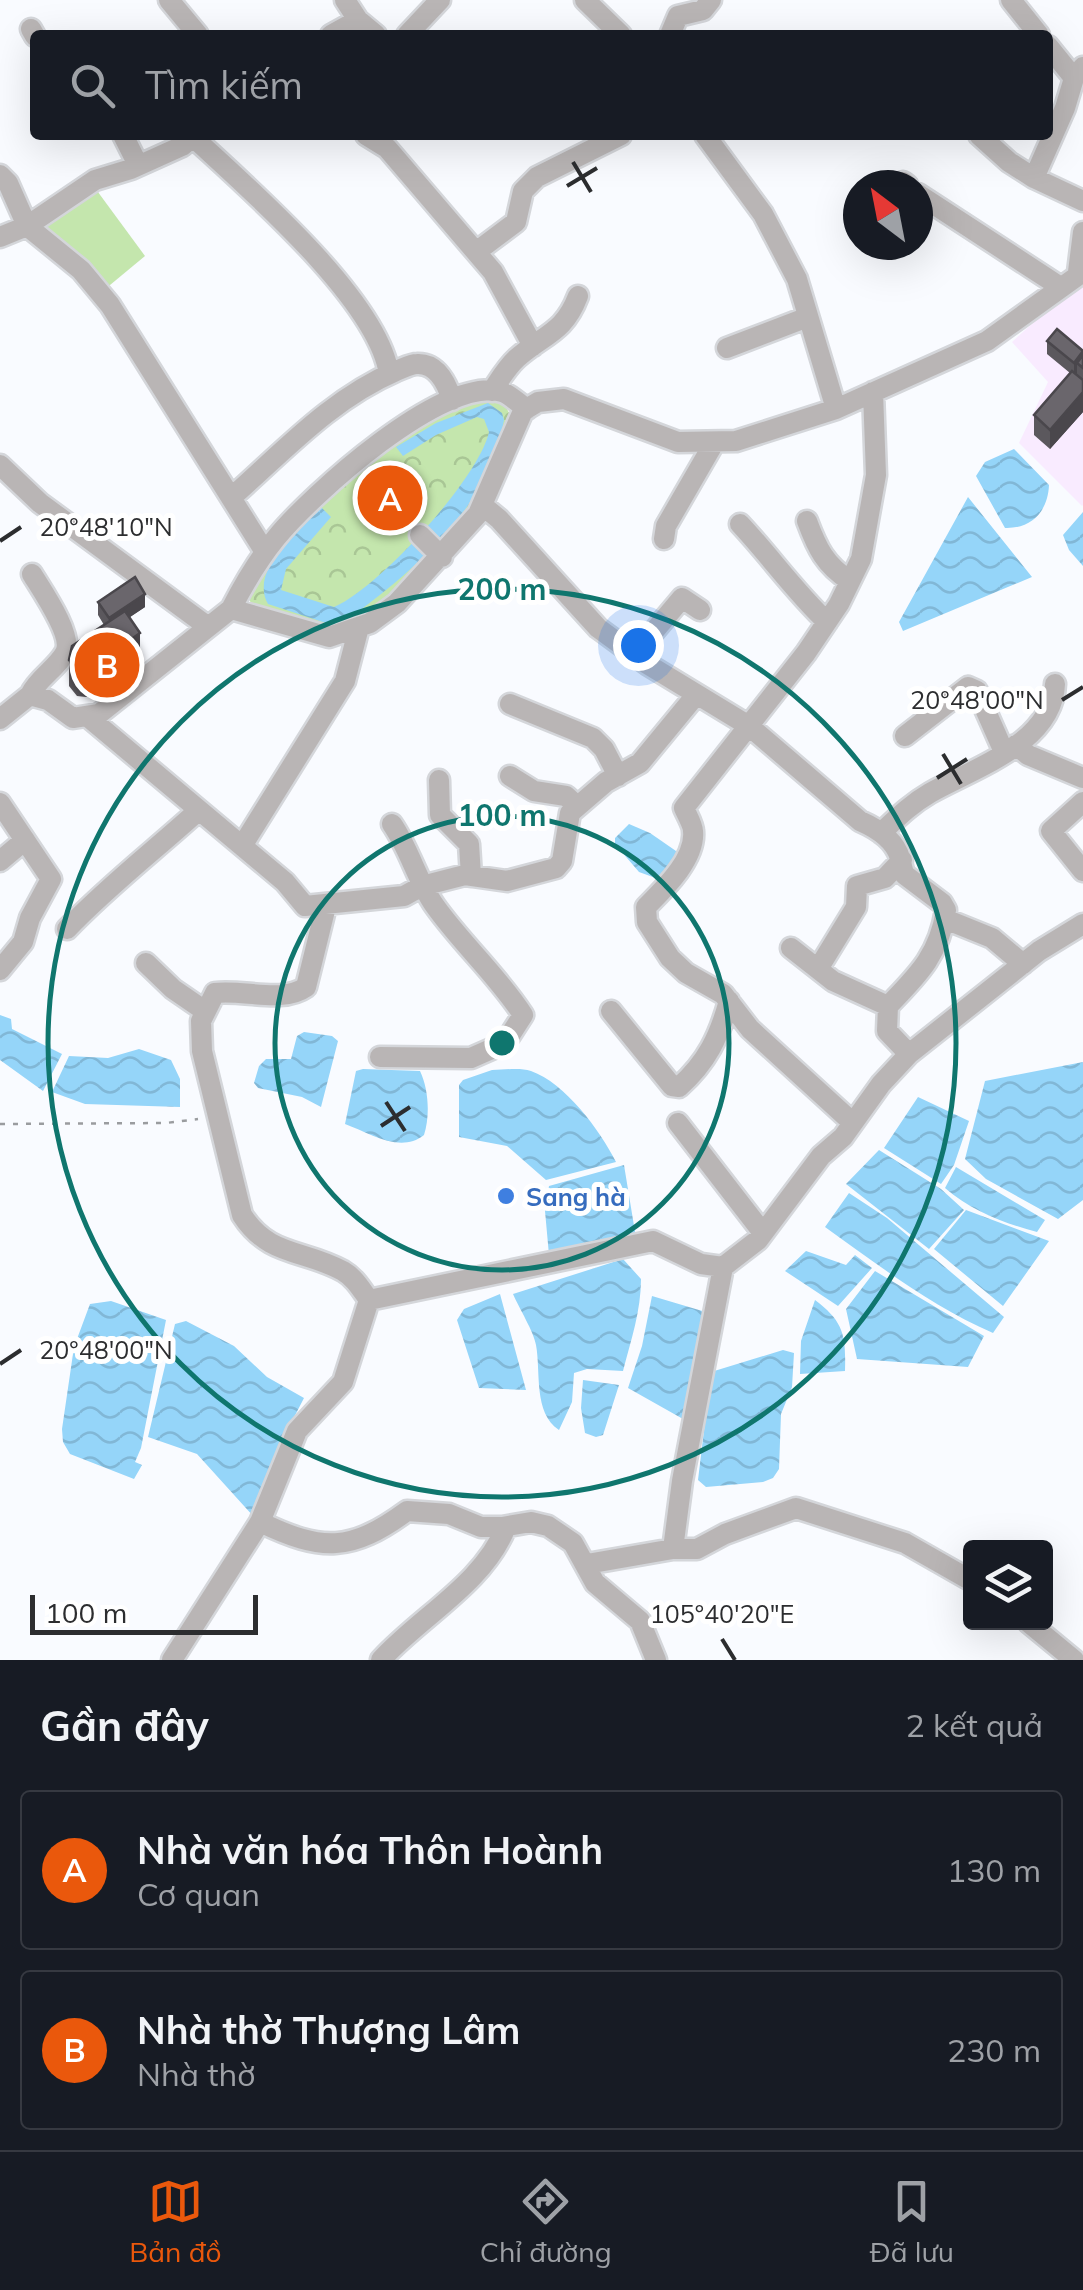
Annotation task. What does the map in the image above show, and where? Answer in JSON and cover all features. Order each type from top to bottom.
[{"type":"street","points":[[170,0],[194,30]]},
{"type":"street","points":[[345,0],[370,30]]},
{"type":"street","points":[[412,30],[440,0]]},
{"type":"street","points":[[585,0],[616,30]]},
{"type":"street","points":[[672,30],[678,16],[703,10],[711,0]]},
{"type":"street","points":[[1011,0],[1035,30]]},
{"type":"street","points":[[340,30],[358,20]]},
{"type":"street","points":[[1053,50],[1078,73],[1053,135]]},
{"type":"street","points":[[126,140],[138,165]]},
{"type":"street","points":[[0,237],[27,226],[95,180],[189,140]]},
{"type":"street","points":[[198,140],[338,282],[386,354],[388,374]]},
{"type":"street","points":[[374,140],[387,148],[493,272],[533,346]]},
{"type":"street","points":[[476,252],[516,222],[523,191],[537,178],[611,140]]},
{"type":"street","points":[[709,140],[763,214],[797,279],[836,409]]},
{"type":"street","points":[[985,140],[1034,178],[1083,201]]},
{"type":"street","points":[[1034,178],[1051,140]]},
{"type":"street","points":[[0,176],[8,183],[27,226],[80,270],[110,306],[266,552]]},
{"type":"street","points":[[933,203],[1060,286]]},
{"type":"street","points":[[231,609],[330,637],[359,628],[398,603],[433,547],[482,506],[526,410],[538,402],[564,400],[678,442],[736,441],[836,409],[987,341],[1080,272],[1083,232]]},
{"type":"street","points":[[492,390],[510,365],[559,330],[578,296]]},
{"type":"street","points":[[727,348],[808,317]]},
{"type":"street","points":[[232,497],[320,416],[388,374],[415,363],[428,366],[438,372],[452,400]]},
{"type":"street","points":[[30,695],[48,700],[73,718],[99,714],[231,609],[266,552],[304,506],[362,456],[422,414],[452,400],[492,390],[505,392],[526,410]]},
{"type":"street","points":[[853,1123],[750,1029],[723,994],[670,958],[647,922],[646,907],[674,880],[691,844],[694,830],[684,808],[827,622],[860,559],[876,475],[874,392]]},
{"type":"street","points":[[664,539],[666,526],[714,443]]},
{"type":"street","points":[[0,465],[40,502],[207,626]]},
{"type":"street","points":[[482,506],[499,519],[598,628],[696,696],[749,726],[860,821],[881,833],[902,860],[905,875],[942,902],[945,919],[928,965],[888,1006],[887,1031],[909,1054]]},
{"type":"street","points":[[807,520],[818,553],[832,570],[850,581]]},
{"type":"street","points":[[740,524],[827,622]]},
{"type":"street","points":[[0,718],[30,695],[35,684],[66,652],[57,616],[32,574]]},
{"type":"street","points":[[634,654],[682,598],[700,610]]},
{"type":"street","points":[[242,846],[345,681],[359,628]]},
{"type":"street","points":[[881,833],[910,806],[1010,749],[1050,711],[1056,684]]},
{"type":"street","points":[[905,736],[968,687],[977,691],[1010,749],[1083,778]]},
{"type":"street","points":[[87,716],[286,882],[305,906],[326,906],[404,896],[422,886],[471,876],[506,881],[556,868],[562,861],[567,822],[577,806],[640,763],[696,696]]},
{"type":"street","points":[[510,704],[592,738],[604,749],[618,776]]},
{"type":"street","points":[[510,776],[534,791],[566,796],[577,806]]},
{"type":"street","points":[[440,780],[440,814],[469,844],[471,876]]},
{"type":"street","points":[[1083,802],[1051,831],[1083,871]]},
{"type":"street","points":[[0,803],[51,879],[30,918],[23,942],[0,970]]},
{"type":"street","points":[[67,929],[103,891],[199,810]]},
{"type":"street","points":[[380,1058],[471,1058],[505,1042],[523,1016],[422,886],[392,824]]},
{"type":"street","points":[[0,861],[25,840]]},
{"type":"street","points":[[818,969],[856,907],[857,886],[885,878],[902,860]]},
{"type":"street","points":[[326,906],[306,987],[280,995],[216,992],[202,1020],[202,1050],[242,1215],[266,1243],[342,1271],[356,1281],[369,1300]]},
{"type":"street","points":[[945,919],[992,938],[1024,964]]},
{"type":"street","points":[[369,1300],[653,1241],[701,1264],[723,1267],[763,1233],[820,1156],[853,1123],[909,1054],[1024,964],[1083,924]]},
{"type":"street","points":[[790,948],[833,981],[888,1006]]},
{"type":"street","points":[[146,963],[205,1011]]},
{"type":"street","points":[[610,1012],[672,1086],[679,1087],[700,1068],[712,1049],[729,1001]]},
{"type":"street","points":[[678,1123],[763,1233]]},
{"type":"street","points":[[673,1549],[682,1481],[723,1267]]},
{"type":"street","points":[[172,1660],[260,1522],[297,1430],[343,1382],[369,1300]]},
{"type":"street","points":[[587,1564],[673,1549],[697,1549],[725,1534],[796,1508],[905,1543],[963,1576]]},
{"type":"street","points":[[260,1522],[296,1540],[337,1544],[376,1534],[406,1511],[450,1514],[481,1527],[531,1522],[548,1526],[573,1543],[594,1583],[640,1621],[656,1660]]},
{"type":"street","points":[[380,1660],[477,1572],[496,1551],[506,1527]]},
{"type":"street","points":[[1038,1630],[1074,1660]]},
{"type":"path","points":[[0,1124],[166,1123],[218,1116]]},
{"type":"shaded area","points":[[1083,285],[1082,506],[1019,443],[1048,382],[1012,342],[1055,303]]},
{"type":"green space","points":[[95,188],[145,256],[104,290],[42,229]]},
{"type":"green space","points":[[501,399],[511,416],[473,509],[396,592],[359,620],[336,629],[252,605],[249,599],[257,575],[271,552],[289,529],[334,487],[443,411],[474,400]]},
{"type":"water","points":[[488,403],[502,413],[504,420],[496,452],[466,509],[423,558],[347,620],[326,623],[268,604],[264,591],[270,564],[289,538],[321,507],[331,517],[286,569],[281,590],[334,607],[375,579],[447,503],[467,476],[489,432],[484,419],[477,417],[436,435],[403,456],[396,447],[436,423]]},
{"type":"water","points":[[1014,449],[1049,485],[1048,494],[1042,510],[1031,522],[1005,528],[976,476],[985,462]]},
{"type":"water","points":[[968,497],[1032,577],[903,631],[899,622]]},
{"type":"water","points":[[1083,512],[1083,566],[1069,550],[1063,535]]},
{"type":"water","points":[[629,824],[676,851],[676,863],[661,880],[639,872],[615,844],[615,838]]},
{"type":"water","points":[[0,1015],[11,1019],[12,1029],[62,1054],[43,1091],[0,1060]]},
{"type":"water","points":[[304,1032],[332,1036],[338,1041],[321,1107],[302,1097],[258,1088],[254,1083],[259,1066],[266,1059],[291,1059],[297,1036]]},
{"type":"water","points":[[139,1049],[171,1060],[180,1079],[180,1107],[85,1104],[52,1092],[69,1056],[108,1058]]},
{"type":"water","points":[[1083,1062],[1083,1200],[1058,1219],[986,1179],[965,1159],[985,1081]]},
{"type":"water","points":[[492,1070],[526,1070],[544,1077],[591,1122],[616,1162],[546,1180],[507,1146],[459,1137],[459,1085]]},
{"type":"water","points":[[356,1071],[420,1071],[428,1103],[424,1135],[405,1143],[395,1142],[345,1124]]},
{"type":"water","points":[[918,1097],[969,1121],[954,1165],[941,1184],[884,1148]]},
{"type":"water","points":[[879,1150],[941,1189],[964,1210],[929,1249],[846,1184]]},
{"type":"water","points":[[624,1165],[636,1238],[549,1255],[545,1211],[549,1186]]},
{"type":"water","points":[[956,1167],[1045,1220],[1037,1232],[988,1215],[945,1188]]},
{"type":"water","points":[[849,1193],[887,1218],[1004,1317],[993,1333],[927,1298],[825,1227]]},
{"type":"water","points":[[966,1210],[1049,1241],[1003,1306],[934,1249]]},
{"type":"water","points":[[806,1251],[846,1265],[855,1255],[872,1268],[838,1306],[785,1271]]},
{"type":"water","points":[[623,1259],[641,1279],[641,1291],[623,1371],[587,1369],[574,1373],[572,1402],[559,1430],[545,1413],[535,1340],[513,1294]]},
{"type":"water","points":[[875,1271],[984,1336],[968,1367],[857,1359],[846,1309]]},
{"type":"water","points":[[500,1294],[526,1390],[479,1388],[457,1320],[464,1309]]},
{"type":"water","points":[[652,1296],[709,1313],[683,1419],[628,1388]]},
{"type":"water","points":[[815,1300],[832,1315],[841,1330],[845,1371],[800,1374],[801,1341]]},
{"type":"water","points":[[111,1301],[166,1320],[135,1462],[142,1465],[134,1479],[70,1454],[63,1442],[74,1347],[90,1304]]},
{"type":"water","points":[[186,1321],[234,1346],[267,1377],[304,1398],[286,1433],[254,1517],[197,1454],[148,1437],[175,1324]]},
{"type":"water","points":[[783,1350],[794,1353],[792,1387],[781,1414],[779,1469],[773,1478],[763,1482],[706,1487],[698,1480],[711,1372]]},
{"type":"water","points":[[583,1380],[619,1385],[603,1435],[585,1433],[581,1408]]},
{"type":"building","points":[[1057,329],[1083,351],[1074,363],[1047,341]]},
{"type":"building","points":[[1072,371],[1083,380],[1083,392],[1050,430],[1034,415]]},
{"type":"building","points":[[391,463],[411,484],[388,507],[368,486]]},
{"type":"building","points":[[367,494],[379,507],[368,516],[356,503]]},
{"type":"building","points":[[135,577],[145,594],[109,618],[98,602]]},
{"type":"building","points":[[125,611],[140,633],[86,671],[77,670],[69,660],[72,646]]},
{"type":"place","name":"Nhà văn hóa Thôn Hoành","points":[[390,498]]},
{"type":"place","name":"Nhà thờ Thượng Lâm","points":[[107,665]]},
{"type":"place","name":"Sang hà","points":[[506,1196]]}]
